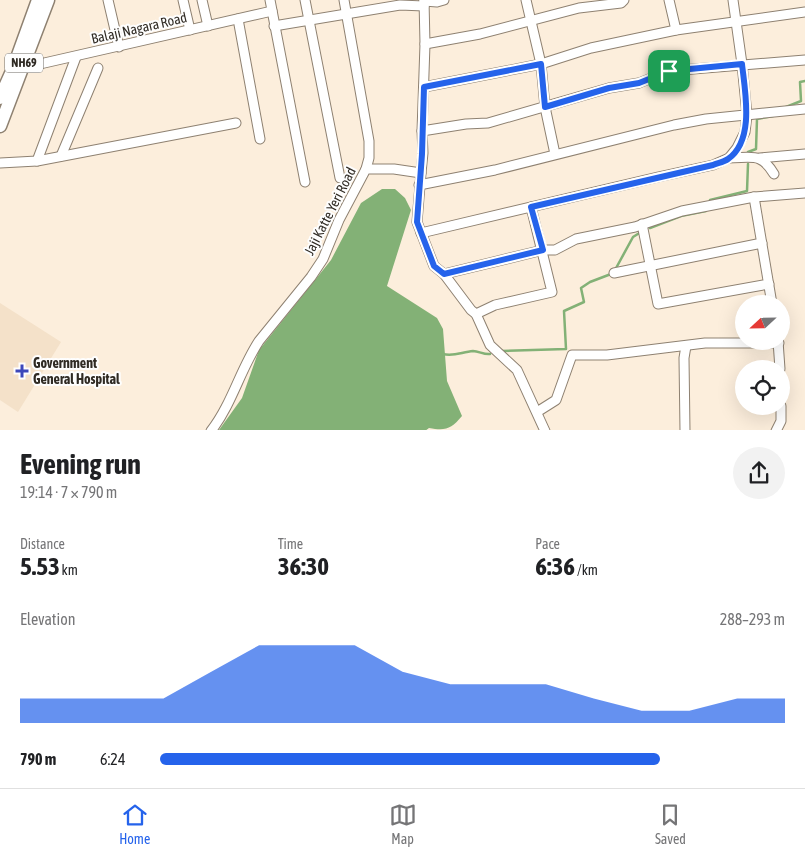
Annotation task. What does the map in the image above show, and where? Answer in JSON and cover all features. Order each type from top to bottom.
[{"type":"highway","name":"NH69","points":[[0,126],[38,0]]},
{"type":"highway","name":"NH69","points":[[1,92],[17,69],[48,0]]},
{"type":"street","points":[[108,0],[119,47]]},
{"type":"street","points":[[183,0],[190,30]]},
{"type":"street","points":[[202,0],[208,26]]},
{"type":"street","points":[[270,0],[305,182]]},
{"type":"street","name":"Jaji Katte Yeri Road","points":[[306,0],[340,178]]},
{"type":"street","points":[[344,0],[369,141],[369,158],[366,169]]},
{"type":"street","points":[[274,26],[411,3],[444,0]]},
{"type":"street","points":[[526,0],[541,64],[545,107],[555,154]]},
{"type":"street","points":[[425,44],[480,34],[578,8],[621,3],[624,0]]},
{"type":"street","points":[[669,0],[676,30]]},
{"type":"street","points":[[729,158],[737,148],[745,132],[747,115],[733,0]]},
{"type":"street","points":[[424,2],[425,44],[422,154],[417,222],[434,266],[444,274],[476,314],[490,345],[517,370],[545,430]]},
{"type":"street","name":"Balaji Nagara Road","points":[[17,69],[272,11]]},
{"type":"street","points":[[424,87],[541,64],[592,48],[676,30],[805,12]]},
{"type":"street","points":[[238,19],[260,139]]},
{"type":"street","points":[[37,161],[76,57]]},
{"type":"street","points":[[422,131],[488,122],[609,88],[639,83],[669,71],[805,60]]},
{"type":"street","points":[[62,156],[98,68]]},
{"type":"street","points":[[419,185],[495,170],[674,125],[805,109]]},
{"type":"street","points":[[0,163],[37,161],[236,123]]},
{"type":"street","points":[[421,233],[713,165],[729,158],[760,158],[805,154]]},
{"type":"street","points":[[760,158],[768,164],[774,174]]},
{"type":"street","name":"Jaji Katte Yeri Road","points":[[211,430],[235,391],[252,352],[259,341],[311,277],[322,259],[339,220],[366,169],[394,169],[420,174]]},
{"type":"street","points":[[444,274],[543,250],[555,250],[576,239],[642,224],[682,211],[754,197],[805,194]]},
{"type":"street","points":[[754,197],[771,295]]},
{"type":"street","points":[[476,314],[495,305],[552,292],[531,207]]},
{"type":"street","points":[[642,224],[658,304],[769,284]]},
{"type":"street","points":[[614,272],[762,243]]},
{"type":"street","points":[[537,412],[556,400],[572,355],[607,355],[705,343],[735,343]]},
{"type":"street","points":[[684,430],[684,358],[686,346]]},
{"type":"street","points":[[776,430],[782,421],[782,415]]},
{"type":"shaded area","points":[[382,189],[395,189],[405,198],[411,210],[387,286],[437,318],[443,329],[447,381],[462,416],[455,424],[448,428],[429,428],[426,430],[219,430],[242,398],[259,350],[331,260],[361,203]]},
{"type":"shaded area","name":"Government General Hospital","points":[[0,303],[61,342],[18,412],[0,400]]},
{"type":"waterway","points":[[786,107],[801,101],[800,82],[805,81]]},
{"type":"waterway","points":[[748,152],[756,149],[757,119],[773,116]]},
{"type":"waterway","points":[[710,200],[747,191],[748,164]]},
{"type":"waterway","points":[[650,228],[681,216],[706,211]]},
{"type":"waterway","points":[[615,270],[633,237],[641,232]]},
{"type":"waterway","points":[[502,351],[566,349],[564,311],[584,302],[581,288],[590,282],[611,274]]},
{"type":"waterway","points":[[443,354],[454,355],[473,351],[490,354]]},
{"type":"place","name":"Government General Hospital","points":[[22,371]]},
{"type":"route","points":[[541,64],[545,107],[609,88],[639,83],[669,71],[742,64],[747,115],[745,132],[737,148],[729,158],[713,165],[531,207],[543,250],[444,274],[434,266],[417,222],[424,87],[541,64]]}]
